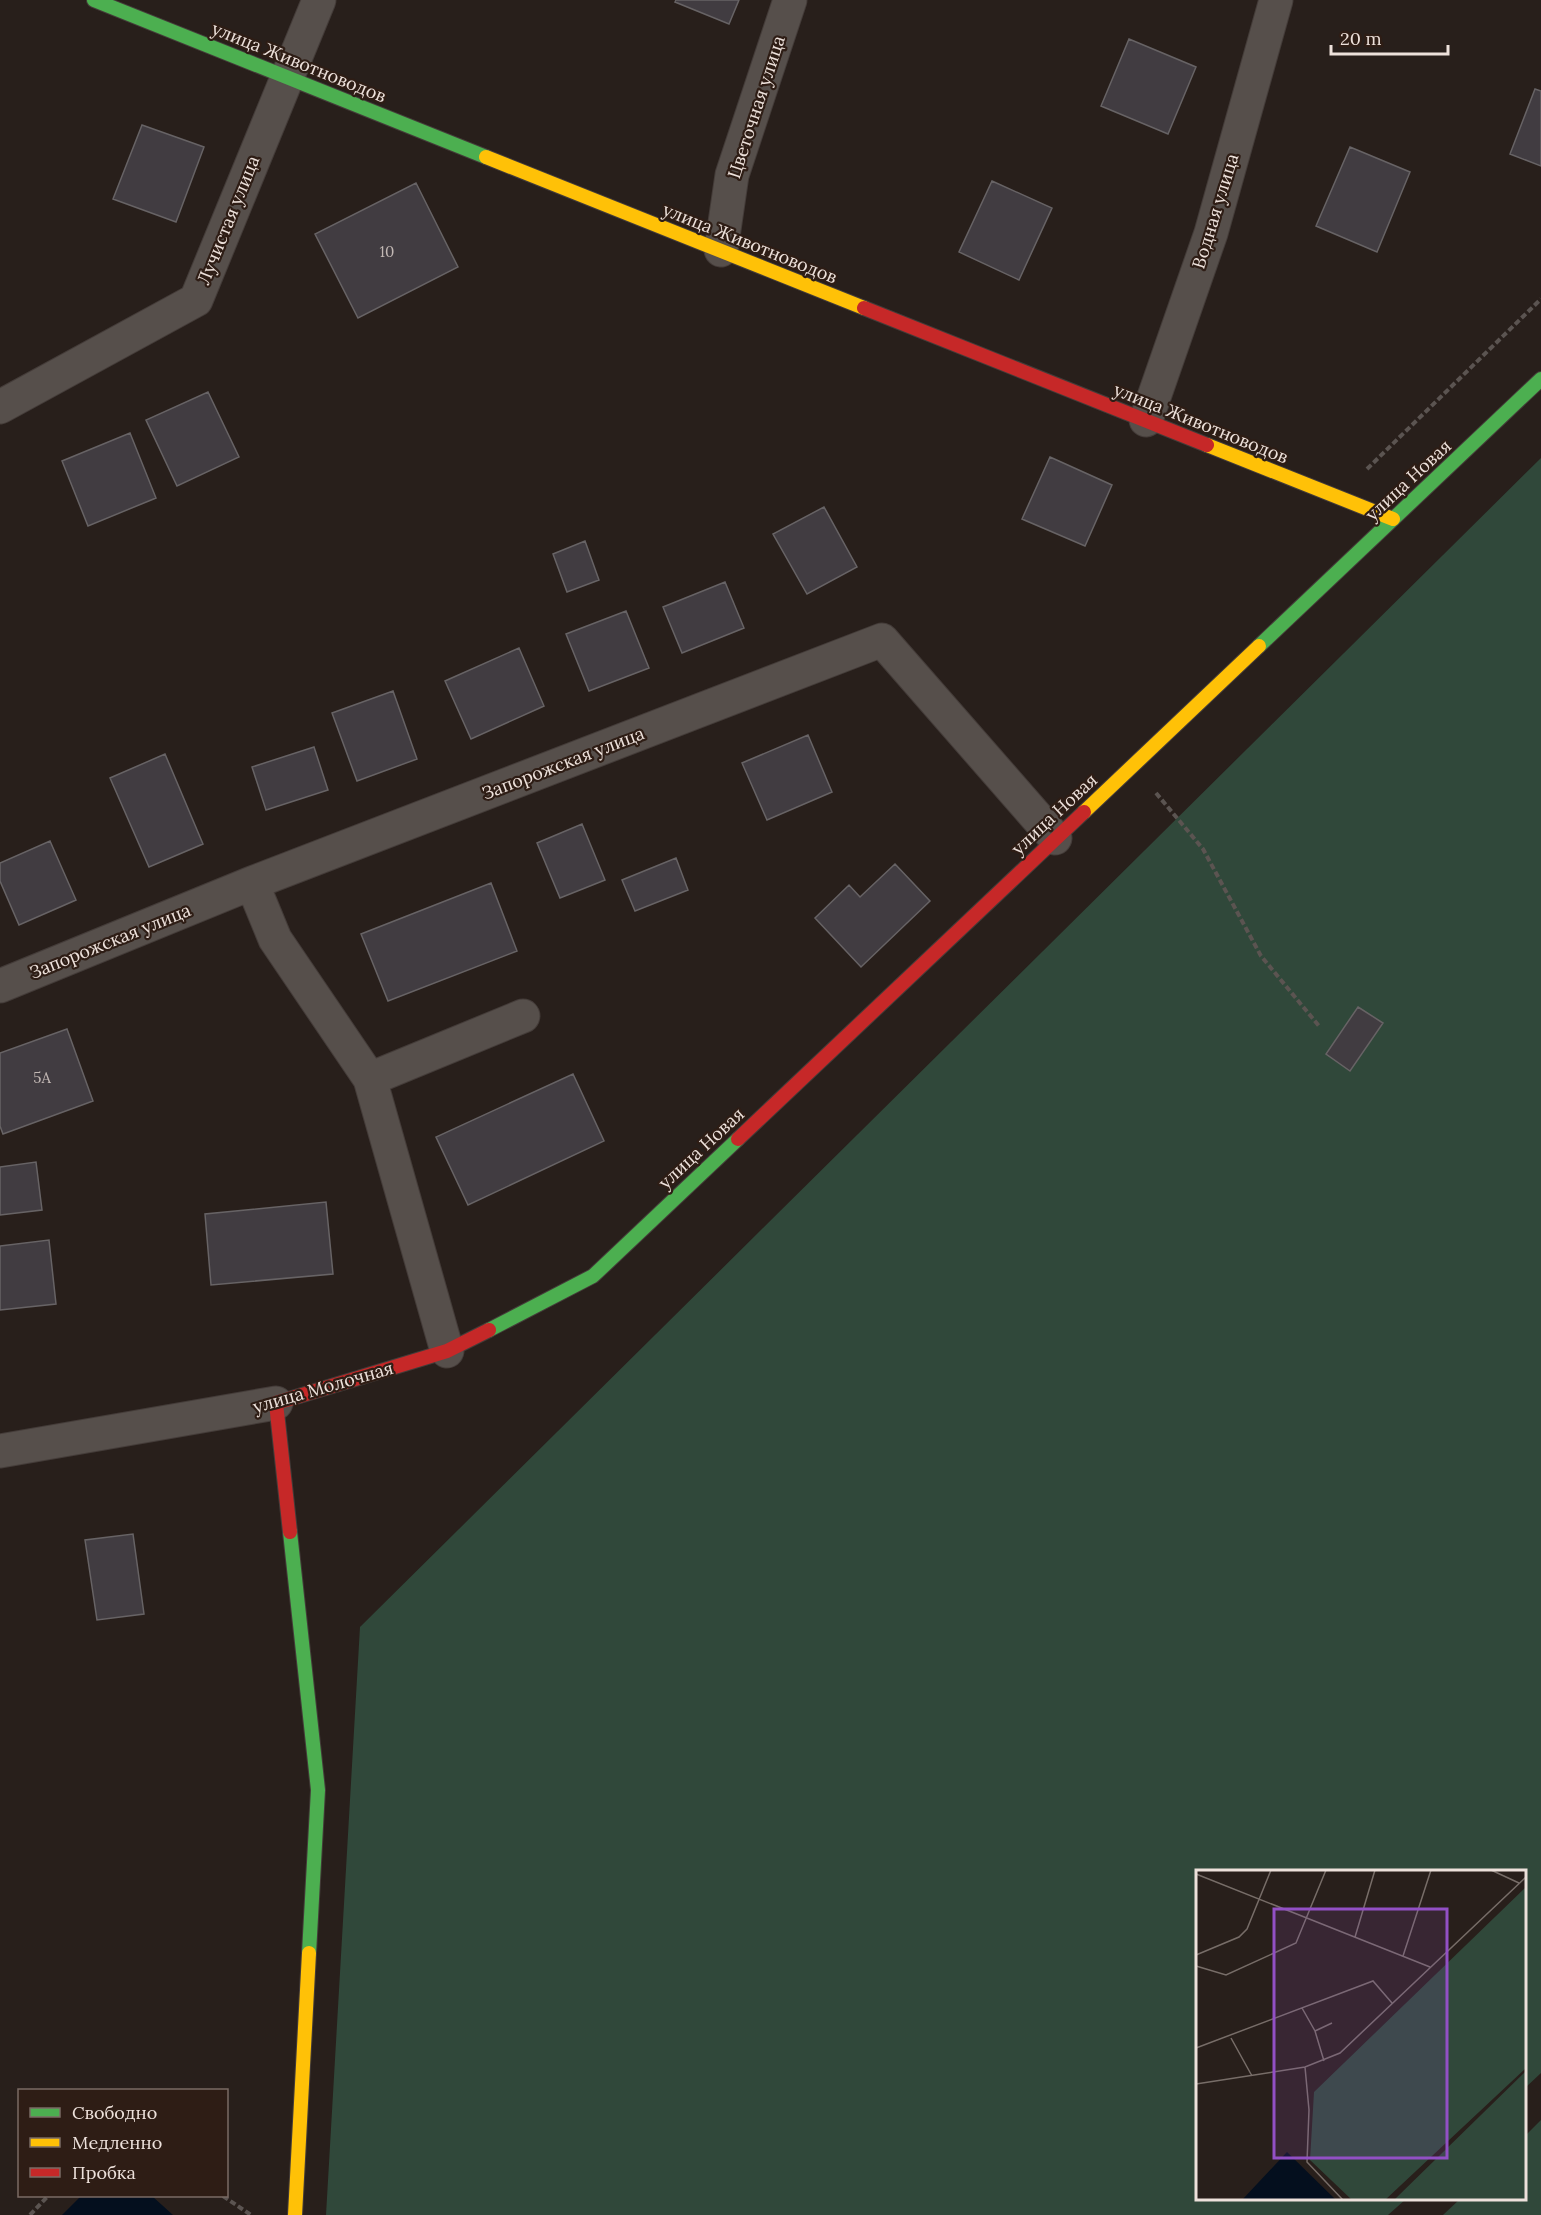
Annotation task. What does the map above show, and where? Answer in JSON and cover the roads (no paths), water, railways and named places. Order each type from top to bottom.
[{"type":"street","name":"улица Животноводов","points":[[94,0],[1393,519]]},
{"type":"street","name":"Лучистая улица","points":[[0,408],[196,300],[319,0]]},
{"type":"street","name":"Цветочная улица","points":[[721,250],[732,175],[790,0]]},
{"type":"street","name":"Водная улица","points":[[1146,420],[1211,233],[1276,0]]},
{"type":"street","name":"улица Новая","points":[[593,1276],[1541,379]]},
{"type":"street","name":"Запорожская улица","points":[[0,986],[252,883],[882,640],[1055,838]]},
{"type":"street","points":[[252,883],[275,939],[370,1080],[447,1351]]},
{"type":"street","points":[[370,1080],[522,1016]]},
{"type":"street","name":"улица Молочная","points":[[0,1451],[276,1403],[447,1351],[593,1276]]},
{"type":"street","points":[[276,1403],[318,1790],[295,2215]]},
{"type":"water","points":[[80,2197],[153,2197],[173,2215],[62,2215]]}]
